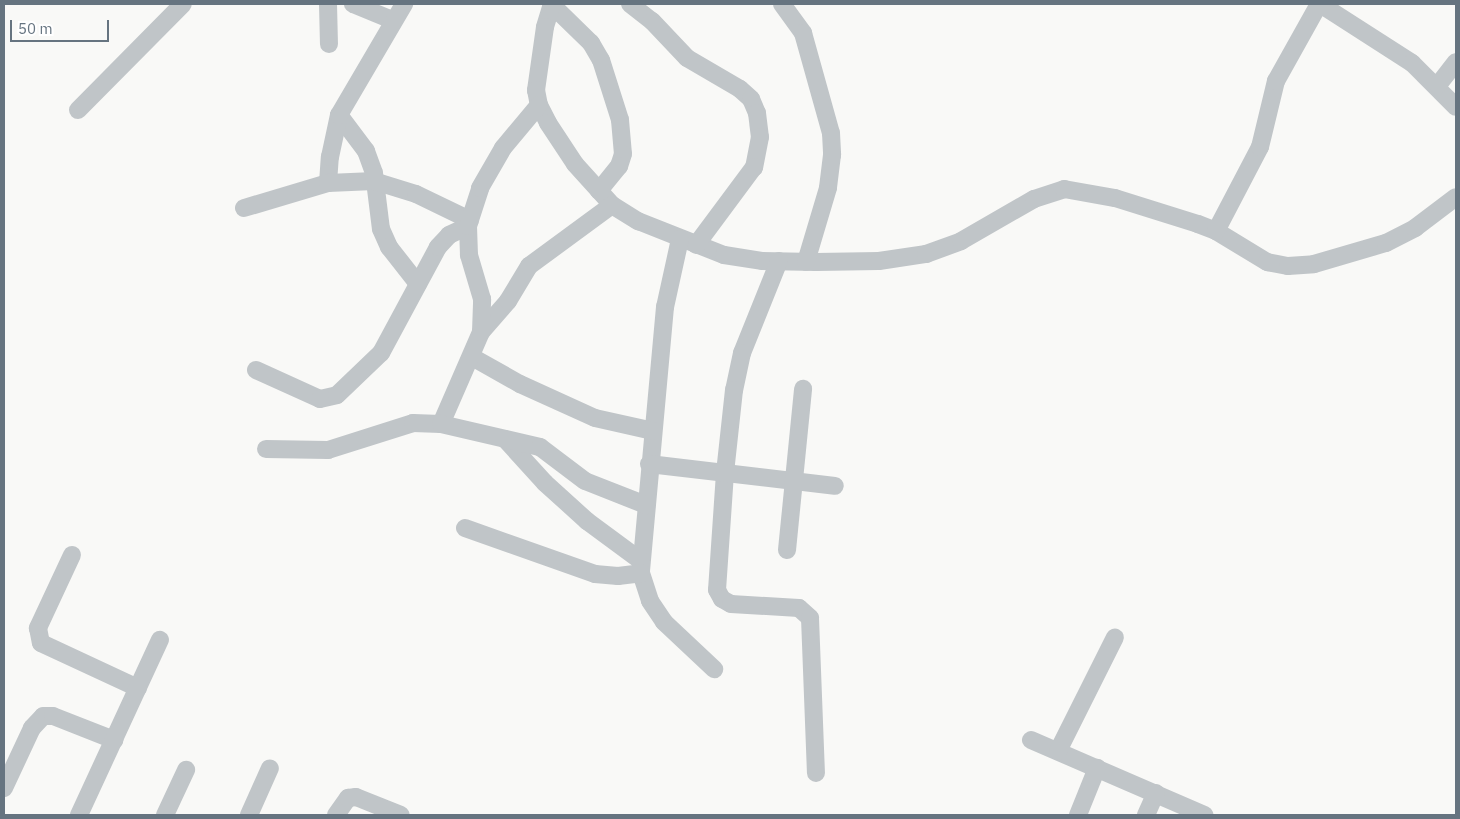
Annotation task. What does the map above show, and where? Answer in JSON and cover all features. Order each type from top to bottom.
[{"type":"street","points":[[78,110],[183,4]]},
{"type":"street","points":[[328,4],[329,44]]},
{"type":"street","points":[[353,4],[392,20]]},
{"type":"street","points":[[328,183],[331,149],[339,116],[392,20],[404,4]]},
{"type":"street","points":[[552,4],[538,65],[539,105],[576,164],[612,205],[638,221],[724,255],[806,262],[879,261],[926,254],[960,242],[1034,199],[1064,189],[1115,198],[1216,231],[1267,262],[1288,266],[1314,264],[1386,243],[1415,228],[1456,197]]},
{"type":"street","points":[[552,4],[596,52],[611,86],[620,120],[623,154],[619,166],[599,191]]},
{"type":"street","points":[[630,4],[687,58],[740,89],[751,100],[757,114],[760,137],[754,167],[688,242],[665,307],[649,464],[641,567],[650,601],[664,622],[714,669]]},
{"type":"street","points":[[782,4],[803,33],[830,133],[832,155],[828,188],[806,262]]},
{"type":"street","points":[[1216,231],[1260,148],[1276,81],[1319,4],[1346,10],[1438,85],[1456,107]]},
{"type":"street","points":[[1438,85],[1456,62]]},
{"type":"street","points":[[441,424],[472,357],[481,332],[482,299],[469,254],[469,223],[480,188],[503,148],[539,105]]},
{"type":"street","points":[[339,116],[366,151],[374,181],[381,229],[389,246],[418,284]]},
{"type":"street","points":[[244,208],[328,183],[374,181],[416,194],[469,223]]},
{"type":"street","points":[[481,332],[508,301],[529,266],[612,205]]},
{"type":"street","points":[[256,370],[320,399],[336,395],[381,354],[418,284],[448,234],[469,223]]},
{"type":"street","points":[[779,261],[742,353],[725,473],[718,590],[722,599],[731,604],[799,608],[810,618],[816,773]]},
{"type":"street","points":[[472,357],[520,384],[595,418],[652,430]]},
{"type":"street","points":[[787,550],[803,389]]},
{"type":"street","points":[[266,449],[328,450],[413,423],[441,424],[540,447],[585,482],[646,505]]},
{"type":"street","points":[[506,439],[545,483],[641,567]]},
{"type":"street","points":[[649,464],[836,486]]},
{"type":"street","points":[[465,528],[587,572],[618,576],[641,567]]},
{"type":"street","points":[[72,555],[38,628],[41,643],[138,688]]},
{"type":"street","points":[[1058,751],[1115,637]]},
{"type":"street","points":[[79,815],[160,640]]},
{"type":"street","points":[[4,788],[32,728],[43,716],[53,716],[114,740]]},
{"type":"street","points":[[1031,740],[1204,815]]},
{"type":"street","points":[[249,815],[270,768]]},
{"type":"street","points":[[1078,815],[1098,768]]},
{"type":"street","points":[[170,814],[186,770]]},
{"type":"street","points":[[1146,815],[1156,793]]},
{"type":"street","points":[[336,815],[348,798],[356,797],[401,815]]}]
